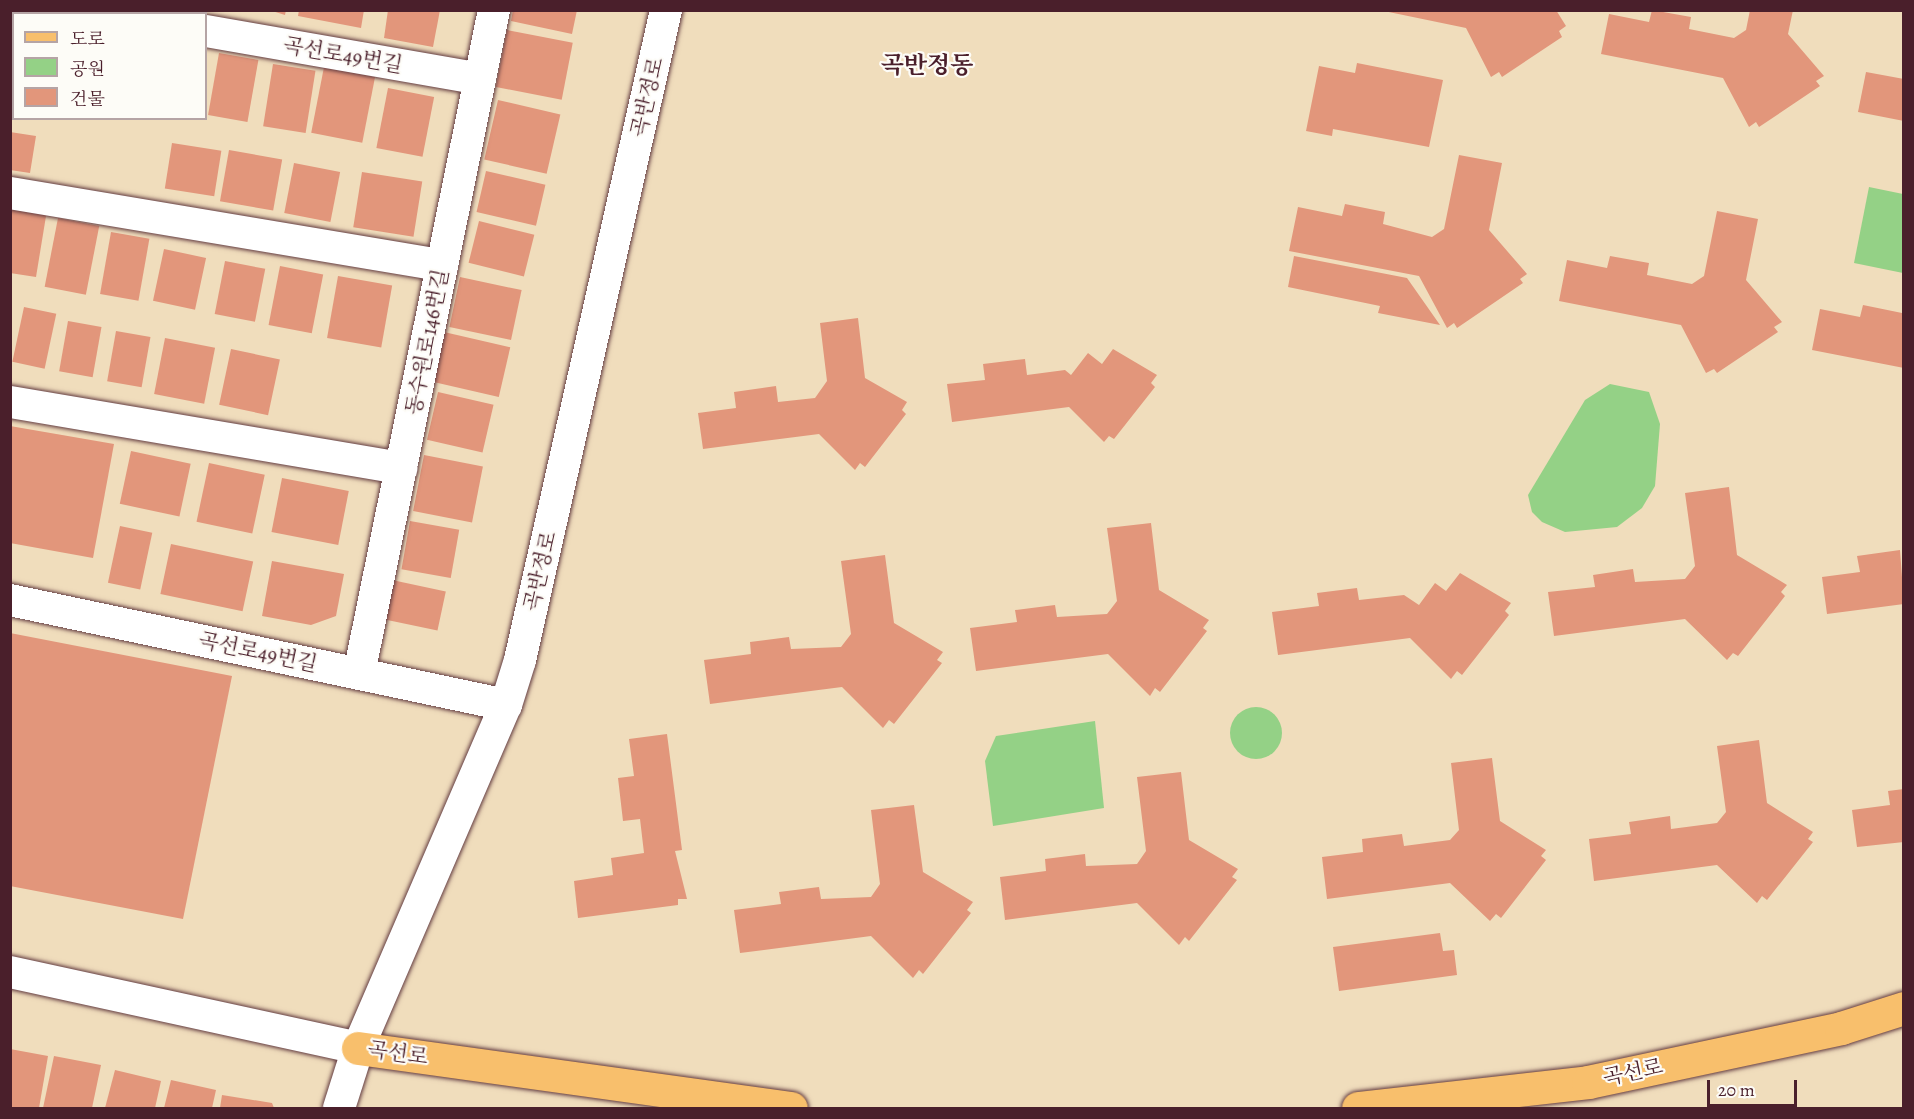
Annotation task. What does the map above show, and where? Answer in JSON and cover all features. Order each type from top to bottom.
[{"type":"main road","name":"곡선로","points":[[1358,1108],[1588,1082],[1841,1028],[1904,1008]]},
{"type":"main road","name":"곡선로","points":[[358,1048],[791,1108]]},
{"type":"street","name":"동수원로146번길","points":[[359,674],[494,10]]},
{"type":"street","name":"곡반정로","points":[[339,1108],[358,1048],[506,705],[666,10]]},
{"type":"street","name":"곡선로49번길","points":[[207,31],[480,79]]},
{"type":"street","points":[[10,193],[442,265]]},
{"type":"street","points":[[10,402],[401,468]]},
{"type":"street","name":"곡선로49번길","points":[[10,600],[506,705]]},
{"type":"street","name":"곡선로","points":[[10,972],[358,1048]]},
{"type":"green space","points":[[1869,187],[1903,194],[1903,273],[1854,263]]},
{"type":"green space","points":[[1610,384],[1649,392],[1660,424],[1655,486],[1642,508],[1617,527],[1565,532],[1542,522],[1532,512],[1528,495],[1585,400]]},
{"type":"green space","points":[[1251,707],[1261,707],[1275,714],[1282,733],[1275,752],[1261,759],[1251,759],[1241,755],[1234,748],[1230,738],[1230,728],[1234,718],[1241,711]]},
{"type":"green space","points":[[1095,721],[1104,808],[993,826],[985,761],[996,736]]},
{"type":"building","points":[[10,10],[25,12],[12,12],[12,48]]},
{"type":"building","points":[[269,10],[286,10],[285,15]]},
{"type":"building","points":[[299,10],[364,10],[361,28],[298,16]]},
{"type":"building","points":[[388,10],[440,10],[433,47],[384,38]]},
{"type":"building","points":[[513,10],[577,10],[572,34],[511,21]]},
{"type":"building","points":[[1379,10],[1556,10],[1566,26],[1559,31],[1562,37],[1502,77],[1499,72],[1491,77],[1466,28]]},
{"type":"building","points":[[1652,10],[1691,17],[1689,29],[1734,38],[1746,30],[1750,10],[1793,10],[1788,34],[1824,76],[1816,81],[1820,86],[1759,127],[1756,122],[1749,127],[1723,78],[1601,54],[1609,14],[1649,22]]},
{"type":"building","points":[[507,30],[573,43],[562,100],[496,87]]},
{"type":"building","points":[[219,53],[258,60],[247,122],[208,115]]},
{"type":"building","points":[[1357,63],[1443,80],[1429,147],[1333,129],[1332,136],[1306,131],[1319,66],[1355,73]]},
{"type":"building","points":[[273,64],[315,71],[306,133],[263,126]]},
{"type":"building","points":[[324,67],[375,77],[362,143],[311,133]]},
{"type":"building","points":[[1866,72],[1904,79],[1904,121],[1858,112]]},
{"type":"building","points":[[388,88],[434,97],[422,157],[376,148]]},
{"type":"building","points":[[498,100],[560,114],[547,174],[484,159]]},
{"type":"building","points":[[10,132],[36,136],[30,173],[10,170]]},
{"type":"building","points":[[172,143],[221,151],[214,196],[165,188]]},
{"type":"building","points":[[229,150],[282,159],[273,211],[220,201]]},
{"type":"building","points":[[1459,155],[1502,163],[1489,230],[1527,274],[1520,279],[1523,283],[1457,328],[1454,323],[1447,328],[1419,276],[1289,251],[1298,207],[1342,216],[1345,204],[1385,212],[1383,224],[1432,237],[1444,229]]},
{"type":"building","points":[[294,163],[340,172],[330,222],[284,213]]},
{"type":"building","points":[[486,171],[545,185],[536,226],[477,212]]},
{"type":"building","points":[[362,172],[422,182],[413,237],[353,227]]},
{"type":"building","points":[[10,204],[47,210],[36,277],[10,273]]},
{"type":"building","points":[[1717,211],[1758,219],[1746,280],[1782,322],[1774,327],[1778,332],[1717,373],[1714,369],[1706,373],[1681,325],[1559,301],[1567,260],[1607,268],[1610,256],[1649,263],[1647,275],[1692,284],[1704,276]]},
{"type":"building","points":[[58,218],[99,226],[86,295],[45,287]]},
{"type":"building","points":[[479,221],[534,235],[524,277],[469,263]]},
{"type":"building","points":[[111,232],[149,239],[138,301],[100,294]]},
{"type":"building","points":[[164,249],[206,258],[195,310],[153,301]]},
{"type":"building","points":[[1294,256],[1407,278],[1440,325],[1378,313],[1380,306],[1288,287]]},
{"type":"building","points":[[225,261],[265,269],[255,322],[215,314]]},
{"type":"building","points":[[280,266],[323,274],[312,333],[269,325]]},
{"type":"building","points":[[338,276],[392,286],[381,348],[327,338]]},
{"type":"building","points":[[460,277],[522,290],[511,340],[449,327]]},
{"type":"building","points":[[1863,305],[1902,313],[1904,368],[1812,350],[1820,309],[1860,317]]},
{"type":"building","points":[[24,307],[56,314],[45,369],[12,362]]},
{"type":"building","points":[[858,318],[865,378],[907,402],[902,410],[906,414],[865,467],[860,463],[855,470],[819,434],[703,449],[698,413],[736,408],[734,392],[776,386],[778,402],[815,398],[827,381],[820,323]]},
{"type":"building","points":[[68,321],[101,327],[93,377],[59,371]]},
{"type":"building","points":[[116,331],[150,337],[142,387],[107,381]]},
{"type":"building","points":[[444,332],[510,347],[499,397],[433,382]]},
{"type":"building","points":[[165,338],[215,348],[204,404],[154,394]]},
{"type":"building","points":[[231,349],[280,359],[268,415],[219,405]]},
{"type":"building","points":[[1113,349],[1157,375],[1151,383],[1155,387],[1114,439],[1109,436],[1104,442],[1069,407],[952,422],[947,384],[985,380],[983,364],[1025,359],[1027,375],[1065,370],[1071,375],[1088,353],[1102,364]]},
{"type":"building","points":[[438,392],[494,405],[483,453],[427,440]]},
{"type":"building","points":[[10,426],[114,444],[93,558],[10,543]]},
{"type":"building","points":[[131,451],[191,464],[179,517],[120,504]]},
{"type":"building","points":[[424,455],[483,466],[472,522],[413,511]]},
{"type":"building","points":[[209,463],[265,475],[252,534],[197,522]]},
{"type":"building","points":[[282,478],[349,491],[338,545],[272,532]]},
{"type":"building","points":[[1729,487],[1737,555],[1787,585],[1781,592],[1785,596],[1738,656],[1733,653],[1727,660],[1685,619],[1554,636],[1548,592],[1595,587],[1593,575],[1633,569],[1635,582],[1685,579],[1695,566],[1685,493]]},
{"type":"building","points":[[410,521],[459,530],[451,578],[401,569]]},
{"type":"building","points":[[1151,523],[1159,590],[1209,620],[1203,628],[1207,631],[1160,692],[1155,688],[1150,696],[1108,654],[976,671],[970,628],[1017,622],[1015,610],[1055,605],[1057,617],[1107,614],[1117,601],[1107,528]]},
{"type":"building","points":[[120,526],[152,533],[140,590],[108,583]]},
{"type":"building","points":[[171,544],[253,561],[243,611],[160,594]]},
{"type":"building","points":[[1900,550],[1904,604],[1827,614],[1822,577],[1860,572],[1857,556]]},
{"type":"building","points":[[885,555],[894,623],[943,652],[937,660],[942,663],[894,724],[889,720],[883,728],[842,687],[710,704],[704,660],[751,654],[750,642],[789,637],[791,649],[841,647],[851,634],[841,561]]},
{"type":"building","points":[[272,561],[344,574],[336,616],[311,625],[262,616]]},
{"type":"building","points":[[1460,573],[1511,603],[1505,611],[1509,615],[1462,675],[1457,671],[1451,679],[1410,638],[1278,655],[1272,612],[1319,606],[1317,593],[1357,588],[1359,600],[1404,595],[1419,605],[1435,583],[1446,591]]},
{"type":"building","points":[[392,580],[446,591],[437,631],[384,619]]},
{"type":"building","points":[[10,633],[232,676],[183,919],[10,886]]},
{"type":"building","points":[[667,734],[682,850],[675,851],[687,899],[678,899],[678,905],[578,918],[574,881],[613,875],[611,858],[644,853],[640,819],[623,821],[618,778],[634,776],[629,739]]},
{"type":"building","points":[[1759,740],[1767,803],[1813,832],[1808,839],[1813,842],[1767,900],[1762,896],[1757,903],[1717,865],[1594,881],[1589,839],[1631,834],[1629,822],[1670,816],[1671,829],[1717,823],[1726,812],[1717,746]]},
{"type":"building","points":[[1492,758],[1500,821],[1546,850],[1541,856],[1546,860],[1501,918],[1496,914],[1490,921],[1450,883],[1327,899],[1322,857],[1363,852],[1362,839],[1402,834],[1404,846],[1450,840],[1459,830],[1451,763]]},
{"type":"building","points":[[1181,772],[1189,840],[1238,869],[1232,877],[1237,880],[1189,941],[1185,937],[1179,945],[1137,903],[1005,920],[1000,877],[1046,871],[1045,859],[1085,854],[1086,866],[1137,864],[1146,851],[1137,777]]},
{"type":"building","points":[[1904,789],[1904,842],[1857,847],[1852,810],[1890,805],[1888,791]]},
{"type":"building","points":[[914,805],[923,872],[973,902],[967,910],[971,913],[923,974],[919,970],[913,978],[871,936],[740,953],[734,910],[781,904],[779,892],[819,887],[821,899],[871,897],[880,884],[871,810]]},
{"type":"building","points":[[1440,933],[1443,951],[1454,950],[1457,975],[1339,991],[1333,947]]},
{"type":"building","points":[[10,1049],[48,1056],[39,1108],[10,1108]]},
{"type":"building","points":[[54,1056],[101,1065],[92,1108],[43,1108]]},
{"type":"building","points":[[115,1070],[161,1081],[155,1108],[105,1108]]},
{"type":"building","points":[[171,1080],[216,1090],[212,1108],[164,1108]]},
{"type":"building","points":[[222,1095],[272,1103],[274,1108],[220,1108]]},
{"type":"district","name":"곡반정동","points":[[927,66]]}]
